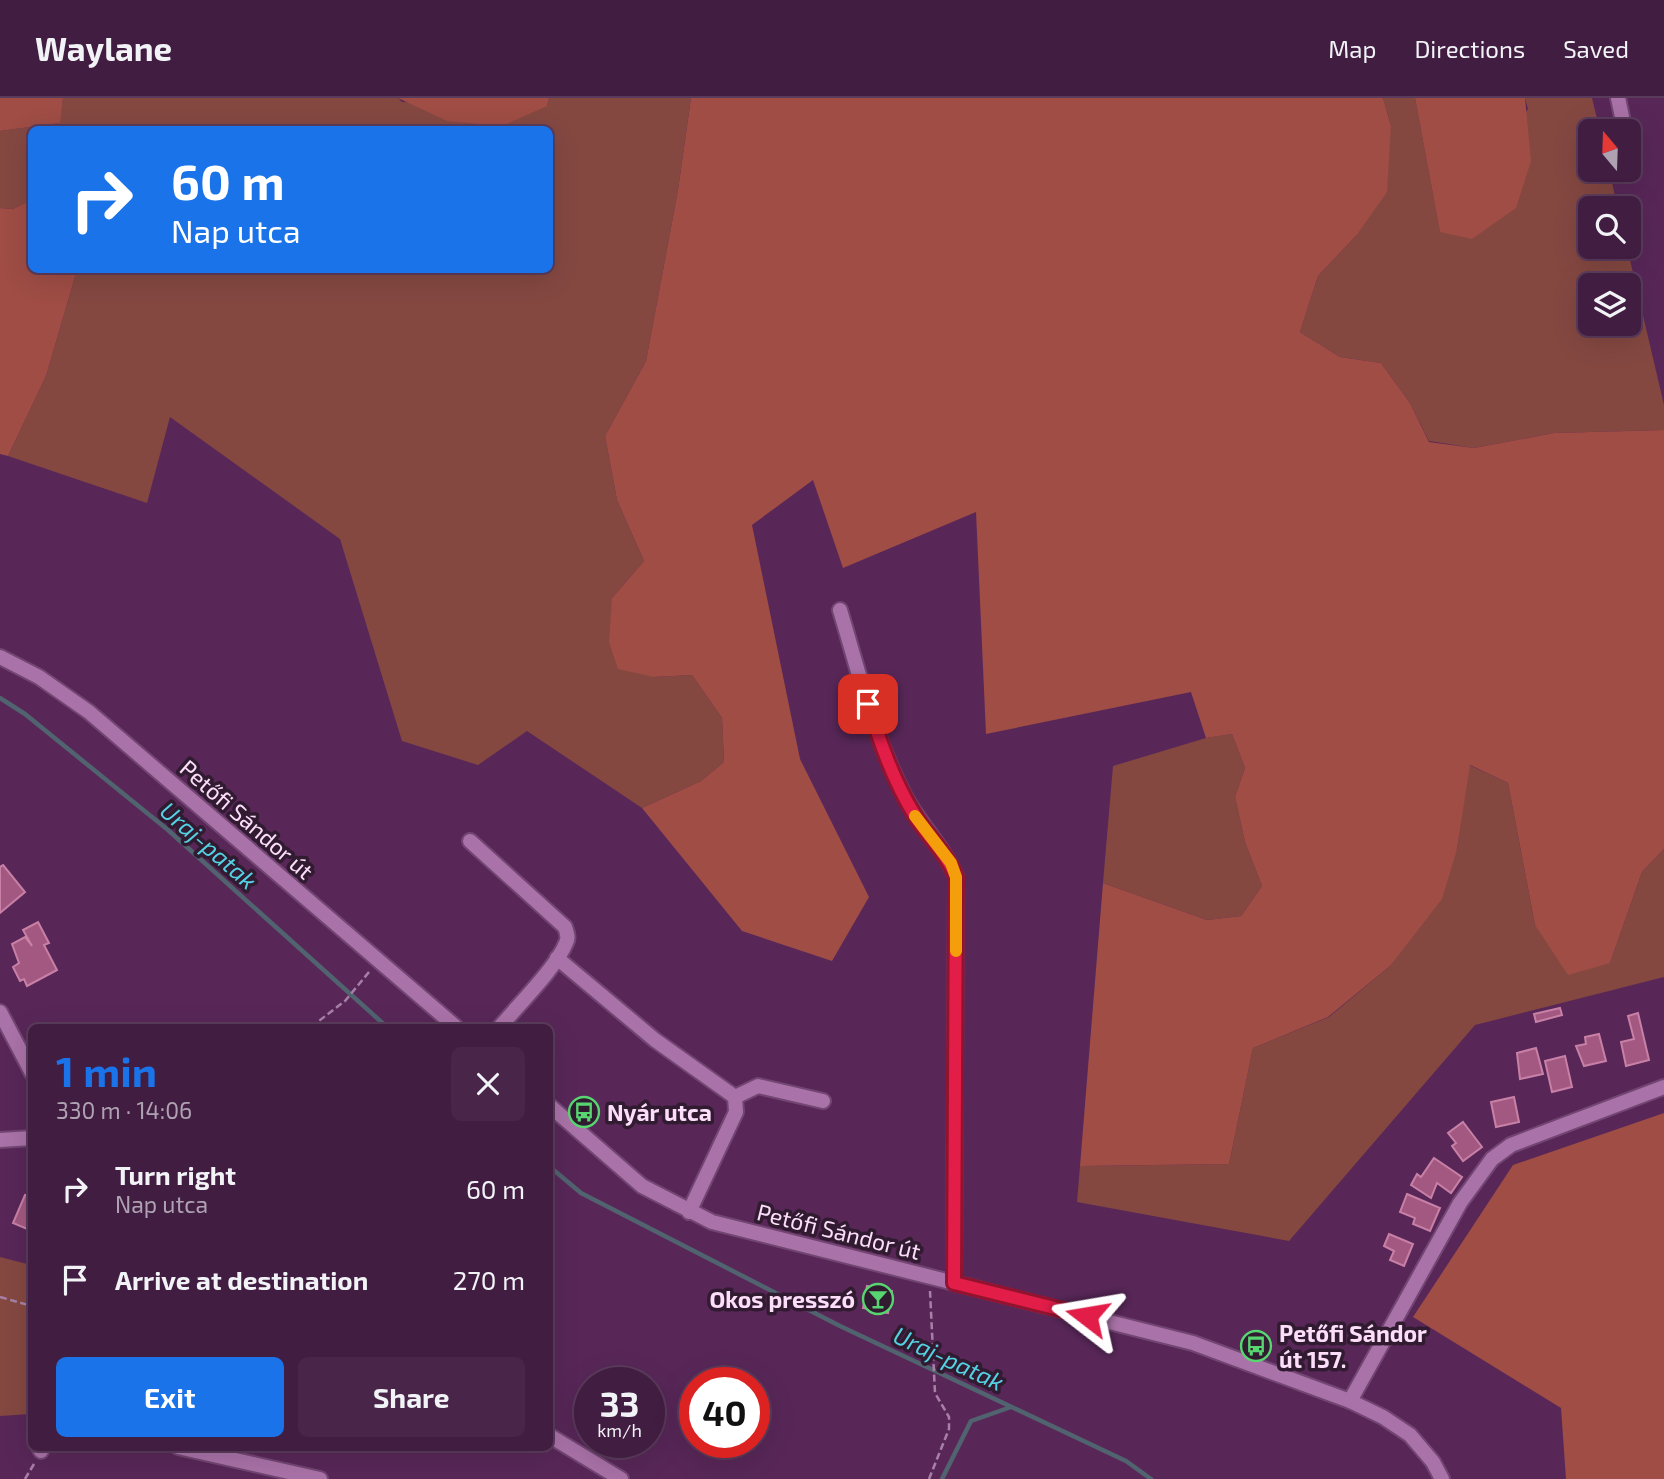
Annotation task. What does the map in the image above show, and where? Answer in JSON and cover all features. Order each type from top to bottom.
[{"type":"street","points":[[1618,98],[1622,119]]},
{"type":"street","points":[[840,610],[881,746],[914,814],[951,863],[956,877],[954,1283]]},
{"type":"street","name":"Petőfi Sándor út","points":[[0,657],[39,677],[89,712],[453,1024]]},
{"type":"street","points":[[470,841],[565,927],[567,942],[557,958],[502,1024]]},
{"type":"street","points":[[557,958],[655,1040],[734,1097],[736,1112],[689,1212]]},
{"type":"street","points":[[0,1012],[28,1065]]},
{"type":"street","points":[[734,1097],[758,1086],[823,1101]]},
{"type":"street","points":[[1350,1401],[1460,1203],[1492,1159],[1511,1144],[1664,1087]]},
{"type":"street","name":"Petőfi Sándor út","points":[[553,1110],[642,1186],[689,1212],[782,1241],[1193,1343],[1350,1401],[1410,1435],[1433,1462],[1442,1479]]},
{"type":"street","points":[[0,1140],[28,1138]]},
{"type":"street","points":[[553,1438],[621,1479]]},
{"type":"street","points":[[196,1451],[320,1479]]},
{"type":"path","points":[[314,1024],[345,1001],[378,960]]},
{"type":"path","points":[[929,1276],[936,1363],[935,1393],[949,1417],[949,1429],[929,1479]]},
{"type":"path","points":[[0,1297],[28,1305]]},
{"type":"path","points":[[25,1479],[39,1451]]},
{"type":"shaded area","points":[[0,98],[63,98],[60,123],[0,131]]},
{"type":"shaded area","points":[[63,98],[398,98],[402,102],[547,106],[549,98],[691,98],[678,190],[646,361],[605,436],[617,500],[644,561],[612,598],[654,677],[692,675],[722,718],[724,762],[701,781],[642,808],[527,731],[478,765],[402,741],[340,539],[170,417],[147,503],[8,456],[46,376],[76,273],[553,273],[553,126],[37,126],[59,123]]},
{"type":"shaded area","points":[[398,98],[549,98],[547,106],[502,126],[447,121]]},
{"type":"shaded area","points":[[691,98],[1383,98],[1391,126],[1387,192],[1356,236],[1318,276],[1300,332],[1340,357],[1381,363],[1410,403],[1429,442],[1474,448],[1554,433],[1664,430],[1664,849],[1642,872],[1610,963],[1568,975],[1535,925],[1508,783],[1470,765],[1457,849],[1442,899],[1390,966],[1328,1017],[1253,1048],[1229,1164],[1080,1166],[1103,883],[1207,920],[1241,916],[1262,886],[1245,842],[1235,797],[1245,768],[1232,734],[1206,738],[1191,692],[986,734],[976,512],[843,568],[813,480],[752,525],[800,759],[869,897],[832,961],[742,931],[642,808],[701,781],[724,762],[722,718],[692,675],[654,677],[618,669],[609,642],[612,598],[644,561],[617,500],[605,436],[646,361],[678,190]]},
{"type":"shaded area","points":[[1383,98],[1415,98],[1440,231],[1528,109],[1525,98],[1592,98],[1597,119],[1578,119],[1578,182],[1612,182],[1615,196],[1578,196],[1578,259],[1630,259],[1633,273],[1578,273],[1578,336],[1641,336],[1641,307],[1664,405],[1664,430],[1554,433],[1474,448],[1429,441],[1410,403],[1381,363],[1340,357],[1300,332],[1318,276],[1356,236],[1391,126]]},
{"type":"shaded area","points":[[1415,98],[1525,98],[1531,161],[1516,208],[1472,239],[1440,232]]},
{"type":"shaded area","points":[[28,127],[28,202],[13,209],[0,208],[0,131]]},
{"type":"shaded area","points":[[28,202],[28,273],[76,273],[46,376],[8,456],[0,454],[0,208],[13,209]]},
{"type":"shaded area","points":[[1232,734],[1245,768],[1235,797],[1245,842],[1262,886],[1241,916],[1207,920],[1103,883],[1113,766],[1206,738]]},
{"type":"shaded area","points":[[1469,765],[1508,783],[1535,925],[1610,963],[1642,872],[1664,849],[1664,977],[1475,1025],[1289,1241],[1077,1202],[1080,1166],[1229,1164],[1253,1048],[1329,1017],[1390,966],[1457,849]]},
{"type":"shaded area","points":[[1664,1113],[1664,1479],[1566,1479],[1561,1408],[1413,1317],[1513,1165]]},
{"type":"shaded area","points":[[0,1257],[28,1264],[28,1414],[0,1416]]},
{"type":"building","points":[[3,865],[25,892],[0,913],[0,867]]},
{"type":"building","points":[[38,922],[49,943],[44,945],[57,970],[27,986],[24,979],[20,981],[13,967],[19,963],[12,944],[25,937],[32,946],[23,930]]},
{"type":"building","points":[[1560,1008],[1562,1015],[1536,1022],[1534,1014]]},
{"type":"building","points":[[1638,1013],[1649,1060],[1626,1066],[1621,1042],[1634,1039],[1628,1016]]},
{"type":"building","points":[[1599,1034],[1606,1061],[1584,1066],[1576,1046],[1586,1044],[1585,1037]]},
{"type":"building","points":[[1536,1048],[1543,1074],[1520,1079],[1517,1053]]},
{"type":"building","points":[[1565,1056],[1572,1087],[1552,1092],[1545,1061]]},
{"type":"building","points":[[1514,1097],[1519,1122],[1496,1127],[1491,1102]]},
{"type":"building","points":[[1463,1122],[1482,1147],[1463,1161],[1452,1146],[1456,1143],[1448,1133]]},
{"type":"building","points":[[1434,1158],[1462,1177],[1451,1193],[1437,1183],[1431,1198],[1411,1185],[1417,1174],[1421,1177]]},
{"type":"building","points":[[1407,1194],[1440,1208],[1430,1231],[1413,1224],[1415,1218],[1400,1212]]},
{"type":"building","points":[[25,1195],[28,1196],[28,1229],[13,1223]]},
{"type":"building","points":[[1389,1234],[1413,1244],[1404,1266],[1390,1260],[1394,1251],[1384,1246]]},
{"type":"building","name":"Okos presszó","points":[[867,1286],[892,1291],[888,1313],[863,1308]]},
{"type":"waterway","name":"Uraj-patak","points":[[0,698],[25,714],[168,830],[384,1024]]},
{"type":"waterway","name":"Uraj-patak","points":[[553,1170],[581,1193],[840,1326],[1126,1461],[1151,1479]]},
{"type":"waterway","points":[[942,1479],[971,1421],[1011,1407]]},
{"type":"slow traffic","points":[[915,816],[951,863],[956,877],[956,951]]},
{"type":"place","name":"Nyár utca","points":[[584,1112]]},
{"type":"place","name":"Okos presszó","points":[[878,1299]]},
{"type":"place","name":"Petőfi Sándor út 157.","points":[[1256,1346]]},
{"type":"route","points":[[868,704],[881,746],[902,793],[928,835],[951,863],[956,877],[954,1283],[1087,1316]]}]
